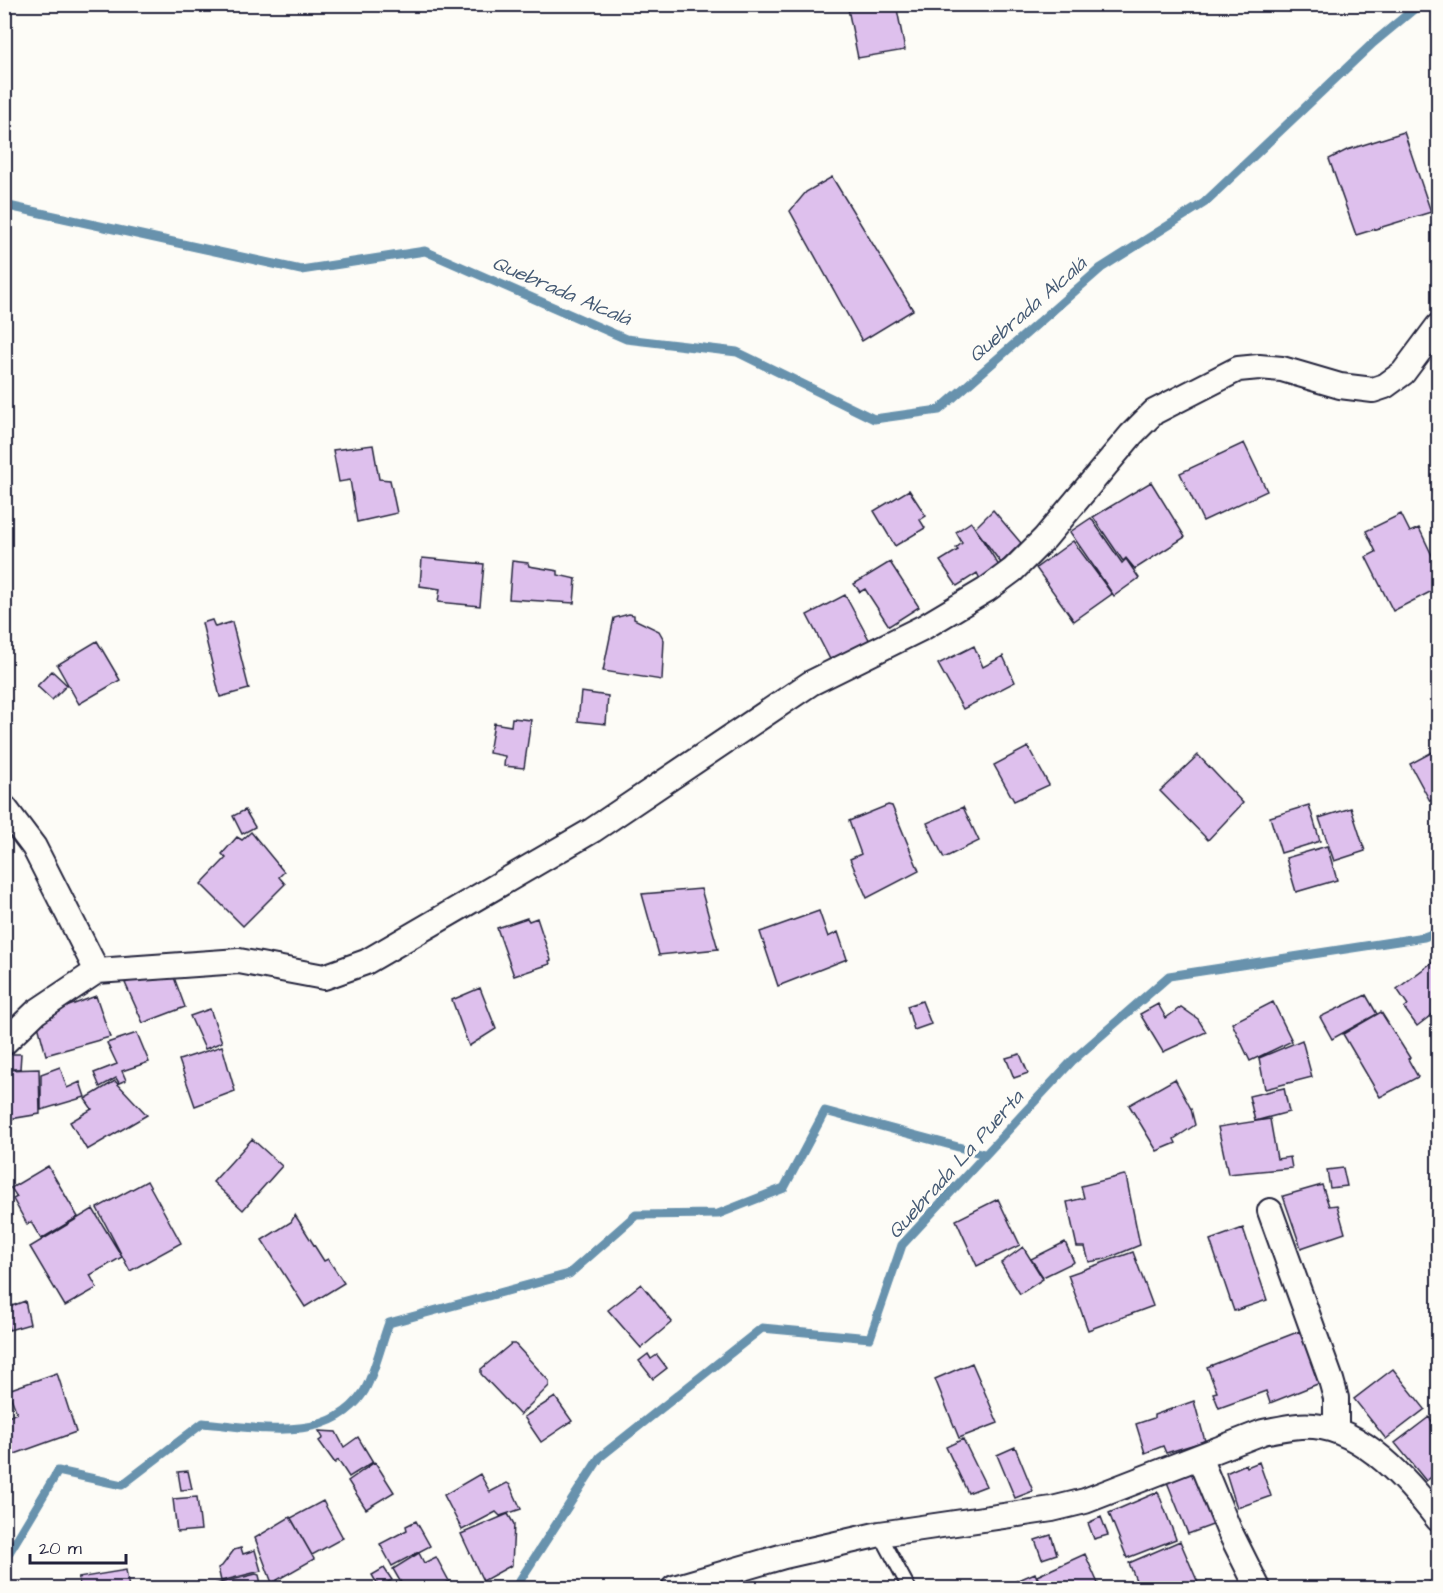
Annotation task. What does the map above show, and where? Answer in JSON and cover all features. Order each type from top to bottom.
[{"type":"street","points":[[4,1043],[36,1012],[97,971],[238,962],[324,977],[366,962],[592,831],[811,683],[924,627],[986,590],[1013,570],[1045,538],[1131,435],[1154,412],[1238,369],[1259,367],[1282,369],[1340,386],[1372,390],[1379,388],[1403,373],[1438,326]]},
{"type":"street","points":[[4,807],[34,847],[97,971]]},
{"type":"street","points":[[1270,1212],[1331,1380],[1336,1398],[1336,1430]]},
{"type":"street","points":[[674,1588],[718,1581],[880,1534],[1052,1509],[1085,1501],[1263,1432],[1290,1427],[1313,1425],[1336,1430],[1375,1455],[1421,1497],[1438,1519]]},
{"type":"street","points":[[1199,1457],[1229,1530],[1258,1588]]},
{"type":"lane","points":[[880,1534],[909,1588]]},
{"type":"building","points":[[847,4],[896,4],[905,50],[858,58]]},
{"type":"building","points":[[1404,132],[1431,212],[1356,235],[1329,159],[1347,150]]},
{"type":"building","points":[[832,177],[913,310],[862,341],[790,211],[806,192]]},
{"type":"building","points":[[1244,443],[1267,491],[1203,521],[1180,473]]},
{"type":"building","points":[[373,445],[379,479],[390,480],[397,513],[357,522],[350,480],[339,482],[333,450]]},
{"type":"building","points":[[1151,482],[1185,537],[1135,569],[1126,558],[1123,561],[1093,517]]},
{"type":"building","points":[[909,490],[926,516],[920,520],[925,528],[895,546],[874,511]]},
{"type":"building","points":[[993,510],[1021,543],[1001,563],[975,528]]},
{"type":"building","points":[[1401,514],[1410,532],[1419,528],[1438,568],[1438,588],[1393,611],[1366,557],[1376,552],[1366,531]]},
{"type":"building","points":[[1091,518],[1122,563],[1126,559],[1139,578],[1114,596],[1070,532]]},
{"type":"building","points":[[971,522],[1003,572],[983,585],[977,573],[957,586],[940,561],[958,550],[956,548],[962,543],[956,532]]},
{"type":"building","points":[[1073,541],[1112,594],[1074,621],[1036,568]]},
{"type":"building","points":[[422,558],[484,564],[480,606],[438,602],[440,589],[420,586]]},
{"type":"building","points":[[512,561],[558,571],[558,575],[576,579],[574,603],[509,599]]},
{"type":"building","points":[[890,562],[919,607],[889,626],[865,589],[860,592],[854,584]]},
{"type":"building","points":[[845,595],[872,645],[833,665],[807,615]]},
{"type":"building","points":[[634,615],[634,619],[659,631],[664,640],[662,680],[603,671],[614,618]]},
{"type":"building","points":[[212,620],[215,627],[232,622],[249,689],[220,697],[202,623]]},
{"type":"building","points":[[97,641],[120,680],[79,704],[57,665]]},
{"type":"building","points":[[974,646],[983,667],[1003,656],[1015,682],[963,709],[938,664]]},
{"type":"building","points":[[52,671],[67,685],[52,700],[37,686]]},
{"type":"building","points":[[581,692],[608,696],[606,724],[578,721]]},
{"type":"building","points":[[512,718],[531,720],[524,768],[504,766],[505,756],[489,753],[494,723],[511,726]]},
{"type":"building","points":[[1028,747],[1049,785],[1014,801],[994,765]]},
{"type":"building","points":[[1438,749],[1438,796],[1430,801],[1410,764]]},
{"type":"building","points":[[1198,755],[1243,803],[1208,840],[1160,791]]},
{"type":"building","points":[[888,805],[892,806],[919,871],[867,898],[850,859],[861,854],[849,821]]},
{"type":"building","points":[[1309,805],[1320,841],[1281,853],[1270,817]]},
{"type":"building","points":[[963,807],[979,841],[944,858],[927,823]]},
{"type":"building","points":[[1351,808],[1365,851],[1334,861],[1319,818]]},
{"type":"building","points":[[245,810],[255,827],[242,834],[233,816]]},
{"type":"building","points":[[251,832],[284,872],[279,877],[285,884],[243,926],[201,884],[226,858],[222,854],[237,837],[242,840]]},
{"type":"building","points":[[1327,846],[1337,880],[1296,892],[1286,858]]},
{"type":"building","points":[[701,889],[718,949],[659,955],[642,894]]},
{"type":"building","points":[[819,911],[828,937],[838,932],[847,959],[778,986],[760,932]]},
{"type":"building","points":[[527,918],[529,921],[537,918],[551,960],[550,964],[514,976],[497,928]]},
{"type":"building","points":[[1438,958],[1438,1010],[1417,1026],[1404,1008],[1408,1005],[1397,989]]},
{"type":"building","points":[[172,972],[185,1007],[143,1023],[125,983],[141,977]]},
{"type":"building","points":[[480,988],[496,1029],[469,1046],[452,1000]]},
{"type":"building","points":[[1366,995],[1377,1014],[1332,1039],[1320,1017]]},
{"type":"building","points":[[96,996],[110,1037],[46,1055],[36,1018]]},
{"type":"building","points":[[922,1001],[931,1024],[914,1030],[907,1006]]},
{"type":"building","points":[[1273,1002],[1292,1041],[1250,1061],[1232,1023]]},
{"type":"building","points":[[1158,1004],[1166,1018],[1181,1007],[1198,1019],[1206,1032],[1163,1052],[1140,1014]]},
{"type":"building","points":[[210,1009],[222,1042],[205,1049],[190,1016]]},
{"type":"building","points":[[1381,1012],[1410,1058],[1408,1059],[1418,1077],[1380,1097],[1343,1034]]},
{"type":"building","points":[[137,1033],[149,1062],[122,1071],[126,1080],[119,1083],[116,1078],[100,1087],[94,1073],[117,1064],[107,1043]]},
{"type":"building","points":[[1302,1040],[1312,1077],[1265,1089],[1259,1058]]},
{"type":"building","points":[[222,1046],[235,1091],[195,1106],[179,1060]]},
{"type":"building","points":[[8,1054],[21,1054],[20,1069],[7,1069]]},
{"type":"building","points":[[1020,1054],[1028,1073],[1014,1078],[1006,1058]]},
{"type":"building","points":[[60,1067],[67,1088],[80,1082],[85,1097],[41,1110],[41,1074]]},
{"type":"building","points":[[39,1069],[40,1114],[4,1120],[4,1070]]},
{"type":"building","points":[[1175,1079],[1191,1109],[1195,1125],[1174,1139],[1176,1143],[1157,1151],[1129,1105]]},
{"type":"building","points":[[115,1081],[147,1115],[87,1150],[70,1122],[92,1109],[85,1099]]},
{"type":"building","points":[[1284,1088],[1289,1112],[1255,1121],[1249,1096]]},
{"type":"building","points":[[1270,1119],[1277,1159],[1290,1157],[1292,1168],[1228,1174],[1218,1127]]},
{"type":"building","points":[[252,1139],[282,1166],[243,1210],[213,1182]]},
{"type":"building","points":[[48,1166],[78,1217],[41,1239],[31,1222],[27,1224],[13,1199],[17,1197],[11,1188]]},
{"type":"building","points":[[1343,1168],[1347,1186],[1330,1188],[1327,1170]]},
{"type":"building","points":[[1124,1175],[1140,1245],[1106,1259],[1089,1262],[1085,1247],[1077,1247],[1067,1202],[1084,1198],[1081,1186]]},
{"type":"building","points":[[147,1181],[181,1243],[130,1271],[97,1208]]},
{"type":"building","points":[[1322,1185],[1329,1206],[1337,1205],[1345,1233],[1301,1248],[1283,1196]]},
{"type":"building","points":[[998,1199],[1020,1245],[977,1266],[956,1220]]},
{"type":"building","points":[[93,1209],[122,1257],[90,1275],[97,1288],[65,1306],[30,1247]]},
{"type":"building","points":[[295,1215],[324,1261],[328,1259],[344,1283],[305,1307],[262,1240],[291,1222]]},
{"type":"building","points":[[1243,1228],[1267,1300],[1234,1311],[1210,1240]]},
{"type":"building","points":[[1065,1242],[1074,1262],[1043,1277],[1031,1259]]},
{"type":"building","points":[[1023,1247],[1043,1279],[1020,1294],[1001,1263]]},
{"type":"building","points":[[1133,1252],[1153,1306],[1088,1330],[1068,1275]]},
{"type":"building","points":[[641,1284],[672,1322],[641,1348],[608,1310]]},
{"type":"building","points":[[25,1301],[30,1324],[9,1330],[4,1309]]},
{"type":"building","points":[[1300,1331],[1320,1383],[1270,1403],[1266,1391],[1219,1408],[1213,1393],[1217,1392],[1207,1367]]},
{"type":"building","points":[[511,1344],[515,1344],[549,1381],[549,1386],[520,1415],[481,1374],[481,1369]]},
{"type":"building","points":[[648,1354],[651,1359],[657,1355],[667,1368],[653,1379],[639,1361]]},
{"type":"building","points":[[972,1363],[998,1423],[959,1438],[935,1379]]},
{"type":"building","points":[[1393,1369],[1425,1409],[1386,1439],[1354,1399]]},
{"type":"building","points":[[57,1373],[76,1432],[12,1455],[4,1432],[4,1418],[17,1413],[8,1390]]},
{"type":"building","points":[[555,1397],[572,1421],[541,1442],[524,1417]]},
{"type":"building","points":[[1194,1401],[1205,1441],[1166,1453],[1163,1446],[1145,1453],[1136,1424]]},
{"type":"building","points":[[1429,1417],[1438,1430],[1438,1472],[1426,1481],[1395,1443]]},
{"type":"building","points":[[319,1431],[336,1432],[344,1447],[358,1437],[373,1462],[349,1477],[338,1460],[335,1463],[319,1441],[323,1438]]},
{"type":"building","points":[[963,1439],[986,1486],[968,1493],[946,1447]]},
{"type":"building","points":[[1015,1447],[1033,1491],[1015,1498],[997,1455]]},
{"type":"building","points":[[375,1462],[394,1492],[366,1509],[348,1481]]},
{"type":"building","points":[[1259,1462],[1271,1496],[1237,1508],[1226,1473],[1246,1464],[1247,1467]]},
{"type":"building","points":[[188,1471],[192,1489],[181,1490],[178,1472]]},
{"type":"building","points":[[1197,1471],[1218,1523],[1188,1534],[1167,1482]]},
{"type":"building","points":[[480,1474],[490,1492],[507,1483],[510,1485],[521,1509],[500,1516],[496,1512],[462,1530],[444,1495]]},
{"type":"building","points":[[1158,1492],[1176,1539],[1127,1558],[1109,1513]]},
{"type":"building","points":[[197,1497],[201,1530],[177,1532],[173,1499]]},
{"type":"building","points":[[323,1501],[343,1538],[312,1555],[291,1518]]},
{"type":"building","points":[[508,1514],[514,1524],[512,1565],[483,1581],[461,1534]]},
{"type":"building","points":[[290,1517],[314,1559],[272,1583],[255,1538]]},
{"type":"building","points":[[1101,1517],[1108,1535],[1094,1539],[1088,1523]]},
{"type":"building","points":[[416,1521],[430,1546],[392,1566],[380,1544],[407,1530],[406,1526]]},
{"type":"building","points":[[1051,1535],[1057,1554],[1042,1559],[1035,1540]]},
{"type":"building","points":[[1180,1541],[1199,1585],[1191,1588],[1139,1588],[1129,1563]]},
{"type":"building","points":[[241,1548],[243,1554],[255,1550],[261,1571],[221,1581],[218,1568],[234,1550]]},
{"type":"building","points":[[419,1553],[424,1563],[436,1557],[449,1581],[436,1588],[404,1588],[393,1569]]},
{"type":"building","points":[[1085,1554],[1100,1588],[1042,1588],[1037,1576]]},
{"type":"building","points":[[384,1568],[392,1580],[379,1587],[372,1575]]},
{"type":"building","points":[[126,1570],[129,1588],[81,1588],[78,1578]]},
{"type":"building","points":[[1035,1573],[1041,1588],[1009,1588],[1007,1585]]},
{"type":"building","points":[[259,1575],[262,1588],[217,1588],[216,1584]]},
{"type":"building","points":[[1438,1577],[1438,1588],[1420,1588]]},
{"type":"waterway","name":"Quebrada Alcalá","points":[[4,205],[301,270],[425,251],[626,339],[737,352],[874,419],[939,410],[1101,268],[1204,203],[1373,43],[1420,4]]},
{"type":"waterway","name":"Quebrada La Puerta","points":[[515,1588],[600,1457],[762,1328],[870,1338],[902,1245],[1073,1060],[1169,976],[1424,937],[1438,932]]},
{"type":"waterway","points":[[4,1561],[58,1471],[122,1485],[203,1423],[289,1429],[331,1420],[348,1409],[367,1387],[389,1323],[569,1274],[636,1215],[718,1214],[784,1188],[825,1111],[984,1154]]}]
